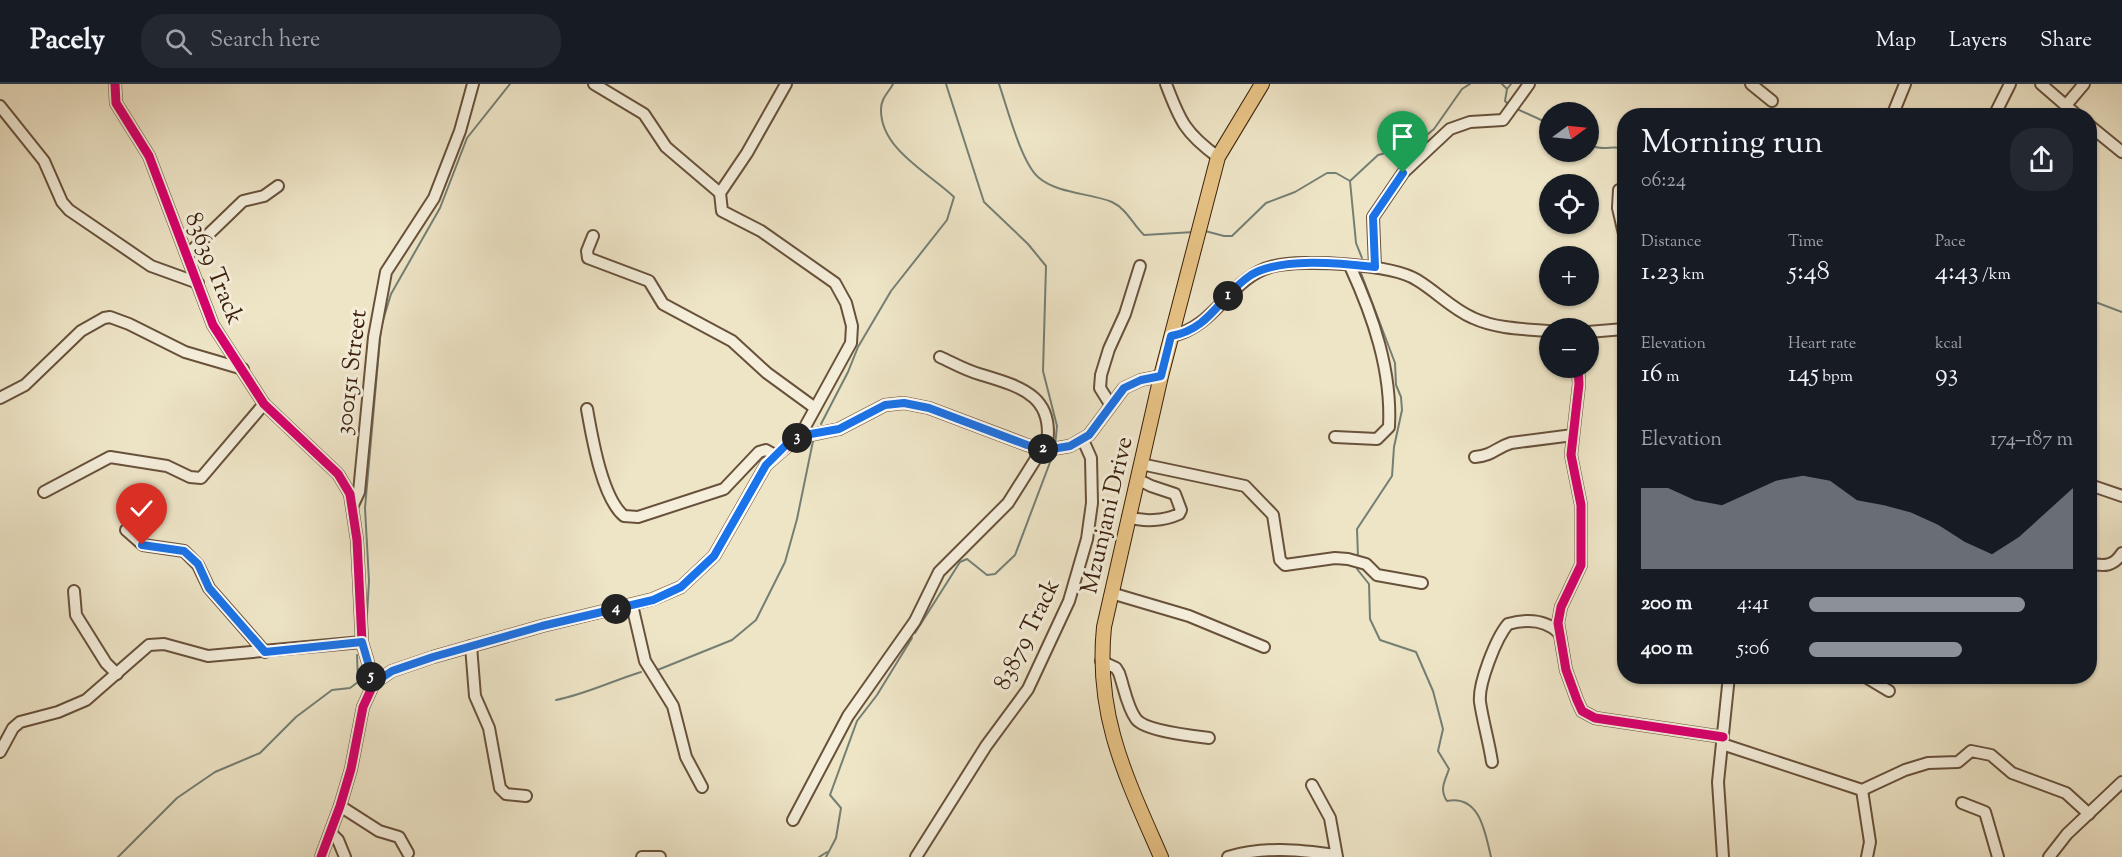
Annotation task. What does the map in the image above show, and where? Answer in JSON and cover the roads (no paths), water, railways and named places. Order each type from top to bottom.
[{"type":"main road","name":"Mzunjani Drive","points":[[1161,857],[1113,738],[1104,705],[1101,661],[1111,593],[1128,517],[1203,210],[1218,157],[1262,84]]},
{"type":"street","name":"83639 Track","points":[[115,84],[116,103],[149,156],[213,325],[264,404],[338,474],[350,494],[353,505]]},
{"type":"street","name":"300151 Street","points":[[374,683],[362,642],[353,505],[358,492],[374,337],[386,272],[434,198],[460,131],[473,84]]},
{"type":"street","points":[[594,84],[644,114],[666,147],[720,192]]},
{"type":"street","points":[[786,84],[747,153],[720,192],[722,211],[774,240],[835,283],[842,294],[853,336],[806,425],[805,435]]},
{"type":"street","points":[[1166,84],[1180,122],[1194,140],[1218,157]]},
{"type":"street","points":[[1375,267],[1373,217],[1403,173],[1450,129],[1470,123],[1500,122],[1509,114],[1528,84]]},
{"type":"street","points":[[1751,84],[1772,101]]},
{"type":"street","points":[[1895,108],[1905,84]]},
{"type":"street","points":[[1998,108],[2010,84]]},
{"type":"street","points":[[2041,84],[2070,108]]},
{"type":"street","points":[[2067,105],[2084,84]]},
{"type":"street","points":[[0,106],[17,131],[38,152],[62,202],[69,210],[151,266],[198,284]]},
{"type":"street","points":[[2097,132],[2122,152]]},
{"type":"street","points":[[187,255],[243,201],[264,196],[278,186]]},
{"type":"street","points":[[593,236],[587,251],[588,258],[649,281],[663,304],[732,340],[767,373],[815,408]]},
{"type":"street","points":[[1171,336],[1196,328],[1237,286],[1259,271],[1288,263],[1389,268],[1410,276],[1454,308],[1473,318],[1493,326],[1539,330]]},
{"type":"street","points":[[1110,404],[1100,388],[1101,375],[1109,349],[1125,314],[1140,266]]},
{"type":"street","points":[[1335,437],[1377,439],[1389,427],[1378,339],[1373,318],[1350,266]]},
{"type":"street","points":[[0,398],[26,385],[81,331],[104,318],[129,324],[184,352],[243,369]]},
{"type":"street","points":[[1599,331],[1617,330]]},
{"type":"street","points":[[794,820],[848,716],[915,621],[942,569],[1008,503],[1044,449],[1048,421],[1035,398],[1004,382],[940,357]]},
{"type":"street","points":[[321,857],[351,769],[363,706],[374,683],[392,671],[471,646],[542,626],[632,605],[681,587],[702,570],[714,556],[747,495],[775,456],[787,444],[805,435],[839,429],[885,405],[904,403],[929,408],[1044,449],[1070,446],[1083,440],[1110,404],[1130,384],[1161,376]]},
{"type":"street","points":[[1579,378],[1572,467],[1581,505],[1581,564],[1559,613],[1559,633],[1566,670],[1577,700],[1587,714],[1723,740],[1779,765],[1862,790],[1905,770],[1933,762],[1946,764],[1958,762],[1969,752],[1978,751],[1996,759],[2012,773],[2066,793],[2089,814]]},
{"type":"street","points":[[44,492],[110,457],[167,466],[190,477],[201,478],[264,404]]},
{"type":"street","points":[[587,409],[592,435],[611,499],[624,516],[638,517],[651,514],[715,493],[729,485],[759,452],[766,450],[775,456]]},
{"type":"street","points":[[1475,457],[1492,454],[1502,446],[1511,443],[1573,435]]},
{"type":"street","name":"83879 Track","points":[[916,857],[980,755],[1028,689],[1069,601],[1087,539],[1092,503],[1091,458],[1083,440]]},
{"type":"street","points":[[1141,464],[1245,486],[1275,520],[1281,560],[1285,565],[1348,558],[1366,564],[1377,575],[1422,583]]},
{"type":"street","points":[[1128,517],[1144,521],[1170,517],[1179,514],[1181,510],[1175,494],[1137,479]]},
{"type":"street","points":[[2097,487],[2122,496]]},
{"type":"street","points":[[126,530],[142,545],[184,551],[198,564],[209,588],[265,652]]},
{"type":"street","points":[[2097,564],[2109,565],[2117,561],[2122,554]]},
{"type":"street","points":[[74,591],[76,615],[106,663],[117,674]]},
{"type":"street","points":[[1111,593],[1189,616],[1264,647]]},
{"type":"street","points":[[632,605],[645,661],[673,706],[686,757],[702,787]]},
{"type":"street","points":[[1492,762],[1480,699],[1490,659],[1502,632],[1508,624],[1530,620],[1552,627],[1559,633]]},
{"type":"street","points":[[0,752],[13,728],[20,722],[79,704],[94,695],[144,649],[156,644],[166,644],[208,656],[362,642]]},
{"type":"street","points":[[471,646],[475,696],[490,732],[500,788],[506,794],[526,796]]},
{"type":"street","points":[[1101,661],[1116,668],[1133,714],[1140,723],[1179,735],[1209,738]]},
{"type":"street","points":[[1723,857],[1717,799],[1728,684]]},
{"type":"street","points":[[1877,684],[1888,691]]},
{"type":"street","points":[[2049,857],[2059,842],[2122,782]]},
{"type":"street","points":[[1228,857],[1266,850],[1304,851],[1337,856],[1330,818],[1312,785]]},
{"type":"street","points":[[1862,790],[1869,838],[1867,857]]},
{"type":"street","points":[[1962,803],[1985,812],[1998,857]]},
{"type":"street","points":[[340,806],[379,831],[399,837],[408,853]]},
{"type":"street","points":[[331,833],[339,840],[345,857]]},
{"type":"street","points":[[642,857],[660,857]]},
{"type":"waterway","points":[[366,632],[369,581],[365,508],[381,327],[391,294],[440,208],[467,138],[510,84]]},
{"type":"waterway","points":[[821,424],[848,372],[858,347],[891,291],[947,220],[954,197],[908,159],[888,136],[883,123],[881,105],[893,84]]},
{"type":"waterway","points":[[946,84],[984,202],[1028,244],[1046,266],[1043,371],[1057,426],[1055,446]]},
{"type":"waterway","points":[[999,84],[1020,147],[1038,177],[1055,187],[1112,202],[1122,209],[1144,235],[1194,232]]},
{"type":"waterway","points":[[1205,231],[1232,236],[1266,203],[1295,192],[1327,173],[1336,173],[1350,181],[1378,155],[1415,145],[1434,129],[1462,89],[1470,84]]},
{"type":"waterway","points":[[1502,84],[1507,89]]},
{"type":"waterway","points":[[1509,105],[1505,101],[1507,89],[1511,84]]},
{"type":"waterway","points":[[1517,109],[1539,119]]},
{"type":"waterway","points":[[1599,147],[1617,148]]},
{"type":"waterway","points":[[1350,181],[1356,243],[1362,258]]},
{"type":"waterway","points":[[1358,557],[1357,529],[1392,476],[1394,447],[1402,410],[1401,397],[1396,385],[1395,363],[1361,273]]},
{"type":"waterway","points":[[2097,303],[2122,312]]},
{"type":"waterway","points":[[655,671],[732,640],[756,620],[785,562],[797,519],[813,441]]},
{"type":"waterway","points":[[915,633],[960,562],[967,559],[987,575],[995,574],[1015,555],[1052,457]]},
{"type":"waterway","points":[[1359,565],[1357,569],[1369,584],[1370,619],[1380,640],[1416,652],[1433,691],[1443,729],[1438,751],[1449,769],[1443,793],[1447,801],[1458,801],[1474,809],[1483,827],[1491,857]]},
{"type":"waterway","points":[[826,857],[836,838],[841,808],[830,795],[857,721],[877,695],[912,638]]},
{"type":"waterway","points":[[118,857],[177,798],[215,772],[260,753],[296,717],[332,690],[350,688],[358,682],[357,655]]},
{"type":"waterway","points":[[556,700],[641,672]]},
{"type":"waterway","points":[[819,857],[827,852]]}]
